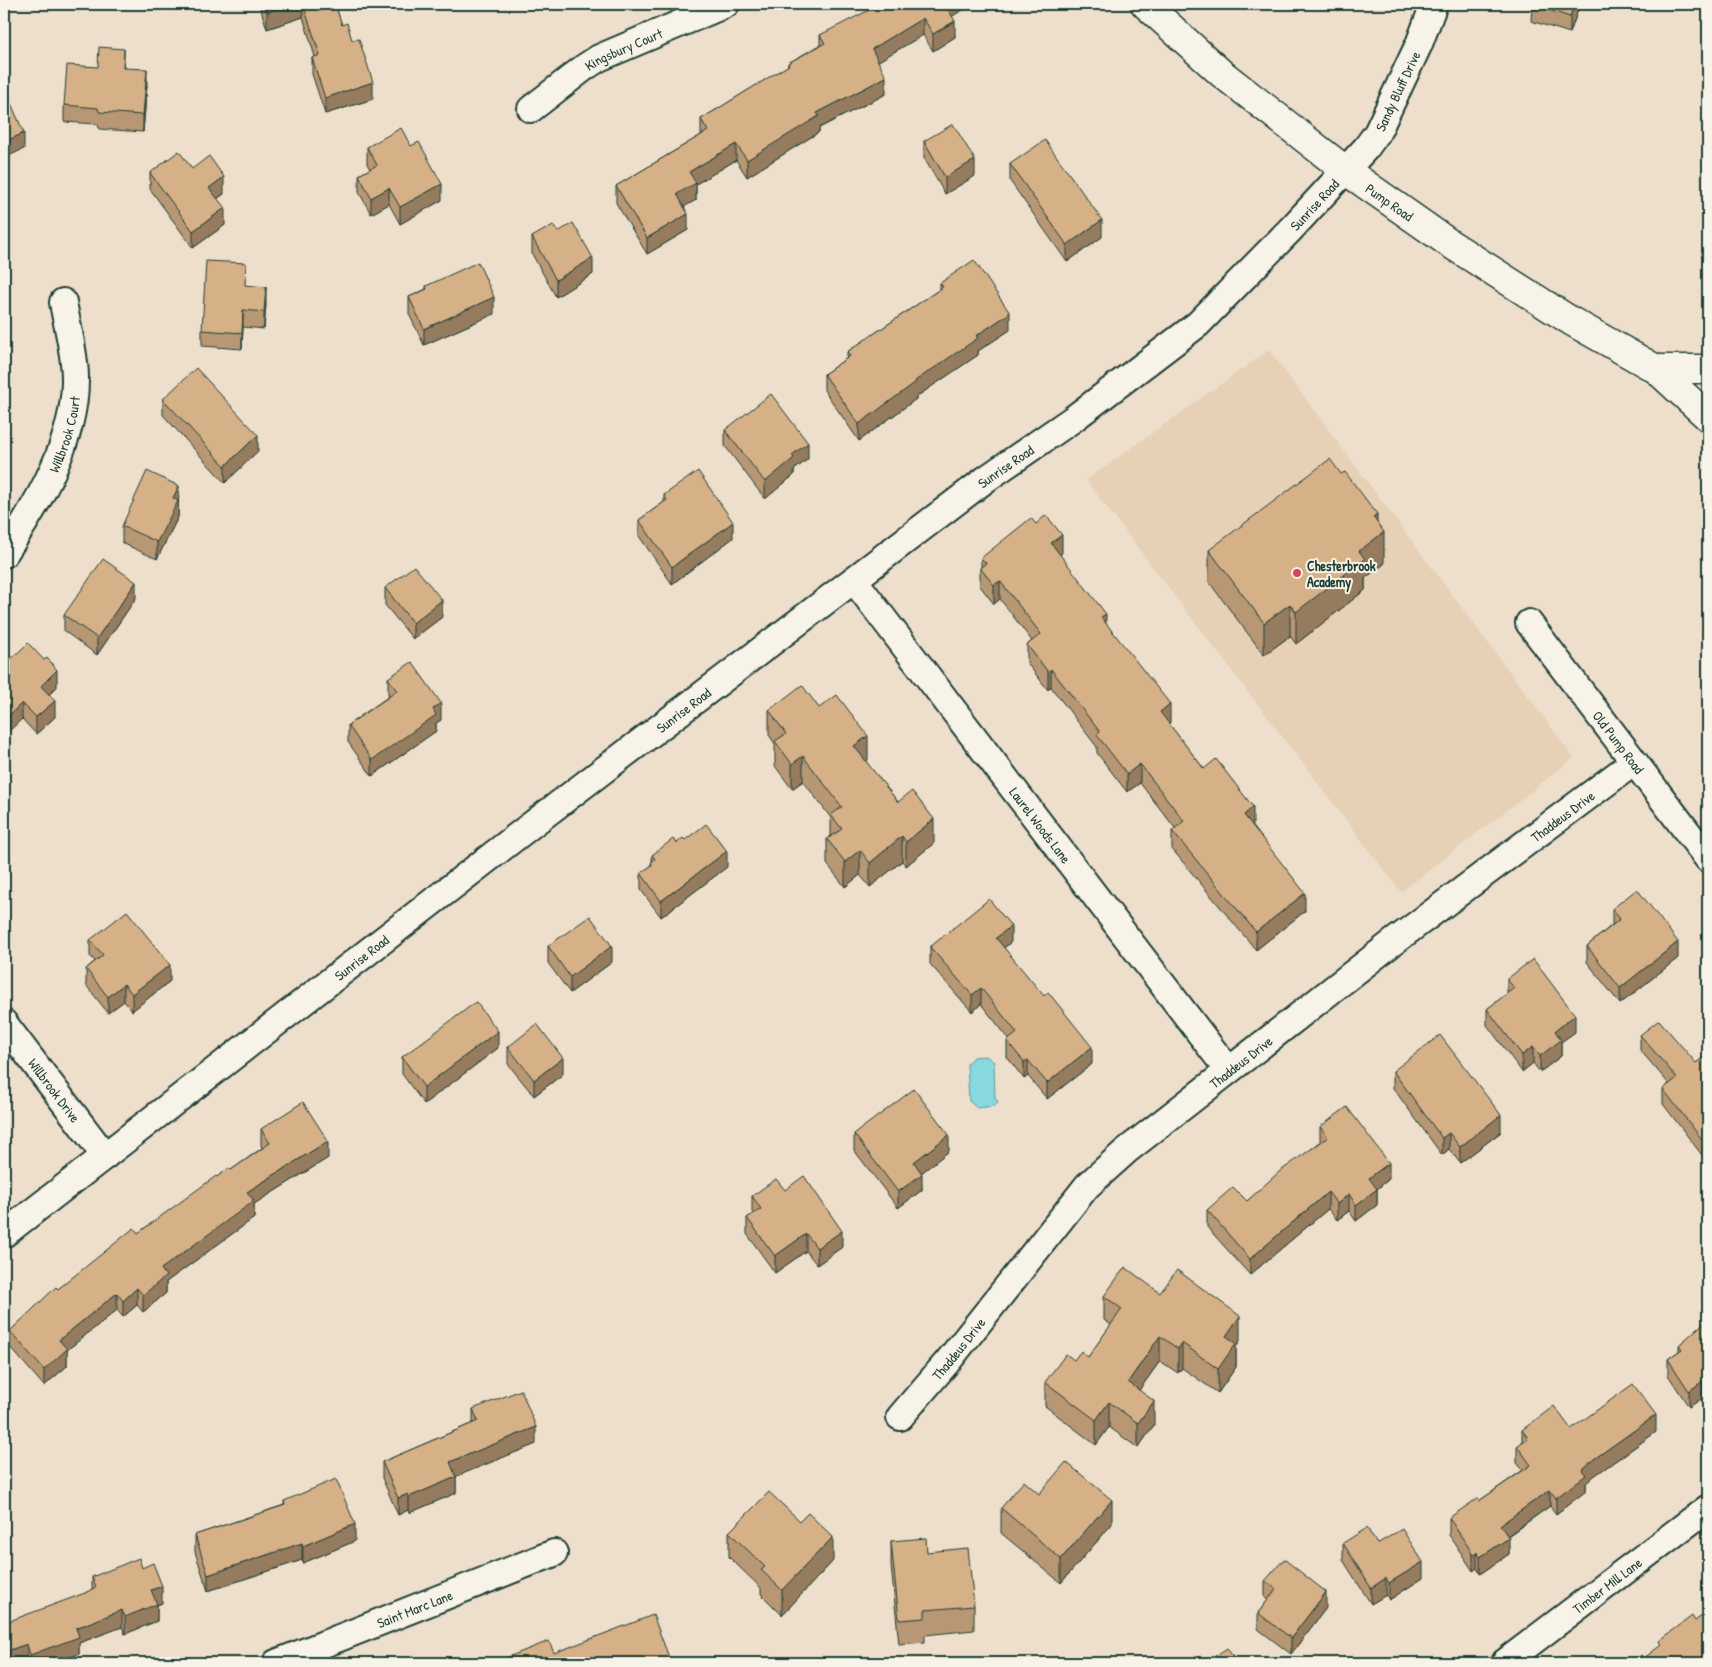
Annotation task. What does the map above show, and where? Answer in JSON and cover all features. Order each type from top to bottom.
[{"type":"main road","name":"Pump Road","points":[[1145,4],[1221,73],[1345,170],[1449,243],[1555,311],[1656,369],[1708,417]]},
{"type":"main road","name":"Pump Road","points":[[1656,369],[1708,369]]},
{"type":"street","name":"Kingsbury Court","points":[[531,109],[584,66],[726,4]]},
{"type":"street","name":"Sandy Bluff Drive","points":[[1345,170],[1377,133],[1419,44],[1434,4]]},
{"type":"street","name":"Sunrise Road","points":[[4,1234],[266,1033],[376,944],[986,479],[1073,419],[1198,324],[1290,230],[1345,170]]},
{"type":"street","name":"Willbrook Court","points":[[4,554],[24,524],[52,469],[71,414],[75,378],[63,302]]},
{"type":"street","name":"Laurel Woods Lane","points":[[854,580],[1228,1070]]},
{"type":"street","name":"Old Pump Road","points":[[1528,624],[1708,859]]},
{"type":"street","name":"Thaddeus Drive","points":[[900,1417],[949,1360],[1088,1186],[1126,1151],[1228,1070],[1634,762]]},
{"type":"street","name":"Willbrook Drive","points":[[4,1023],[106,1156]]},
{"type":"street","name":"Timber Mill Lane","points":[[1504,1663],[1708,1508]]},
{"type":"street","name":"Saint Marc Lane","points":[[276,1663],[554,1553]]},
{"type":"shaded area","points":[[1269,350],[1574,758],[1401,892],[1086,480]]},
{"type":"water","points":[[986,1056],[994,1062],[995,1098],[998,1102],[995,1106],[977,1108],[969,1101],[967,1064],[973,1057]]},
{"type":"building","points":[[264,4],[294,4],[267,12]]},
{"type":"building","points":[[303,4],[335,4],[342,25],[347,23],[352,40],[359,39],[373,82],[325,98],[312,58],[320,55]]},
{"type":"building","points":[[881,4],[945,4],[955,21],[933,34],[923,18],[872,49],[886,77],[817,113],[819,116],[747,160],[736,144],[689,172],[696,183],[677,194],[688,214],[647,238],[616,186],[708,131],[701,119],[789,65],[788,63],[825,43],[820,35]]},
{"type":"building","points":[[1531,4],[1574,4],[1570,17]]},
{"type":"building","points":[[99,47],[124,49],[123,68],[147,69],[143,115],[99,112],[98,108],[64,105],[67,65],[98,67]]},
{"type":"building","points":[[6,92],[24,133],[4,142],[4,94]]},
{"type":"building","points":[[953,124],[975,160],[945,177],[924,141]]},
{"type":"building","points":[[401,128],[411,146],[419,142],[442,184],[400,207],[389,188],[371,198],[359,175],[377,165],[367,147]]},
{"type":"building","points":[[1045,140],[1102,220],[1067,245],[1010,164]]},
{"type":"building","points":[[179,151],[192,169],[209,156],[224,177],[209,188],[225,208],[193,231],[150,173]]},
{"type":"building","points":[[573,223],[593,258],[556,280],[532,237],[553,225],[558,232]]},
{"type":"building","points":[[974,260],[1010,313],[976,336],[978,338],[915,381],[859,424],[824,374],[850,356],[847,352],[943,287],[940,283]]},
{"type":"building","points":[[206,261],[246,263],[245,285],[266,287],[264,312],[243,310],[242,333],[202,330]]},
{"type":"building","points":[[478,262],[494,297],[424,329],[409,297],[427,289],[426,286]]},
{"type":"building","points":[[196,368],[258,435],[225,466],[163,399]]},
{"type":"building","points":[[771,394],[808,443],[792,455],[794,458],[765,482],[725,430]]},
{"type":"building","name":"Chesterbrook Academy","points":[[1330,459],[1341,474],[1345,472],[1377,514],[1373,517],[1384,532],[1359,551],[1365,559],[1296,612],[1290,604],[1264,623],[1209,550]]},
{"type":"building","points":[[147,471],[179,486],[173,498],[178,501],[157,542],[122,526]]},
{"type":"building","points":[[698,471],[733,522],[672,567],[639,520],[667,500],[664,495]]},
{"type":"building","points":[[1046,515],[1062,535],[1051,543],[1106,614],[1101,617],[1170,704],[1160,712],[1204,769],[1216,759],[1253,807],[1244,815],[1305,893],[1256,932],[1172,831],[1184,821],[1140,764],[1127,774],[1097,735],[1100,732],[1051,669],[1048,672],[1027,645],[1041,634],[1000,581],[994,585],[980,568],[986,563],[981,558],[1031,518],[1036,524]]},
{"type":"building","points":[[103,559],[136,582],[97,638],[64,615]]},
{"type":"building","points":[[414,566],[442,600],[413,623],[385,588]]},
{"type":"building","points":[[28,643],[44,660],[47,658],[57,670],[41,686],[55,701],[36,717],[22,703],[4,720],[4,666]]},
{"type":"building","points":[[412,662],[441,703],[433,709],[436,715],[372,760],[348,725],[397,691],[388,678]]},
{"type":"building","points":[[802,685],[819,708],[837,695],[868,736],[854,746],[898,802],[912,791],[934,819],[906,842],[902,836],[870,863],[860,850],[845,862],[827,839],[842,829],[831,815],[842,807],[803,756],[792,764],[775,741],[786,734],[769,710]]},
{"type":"building","points":[[706,824],[727,851],[661,901],[641,873],[652,865],[651,863],[655,859],[652,855],[673,839],[677,843],[683,838],[685,840]]},
{"type":"building","points":[[1637,889],[1678,942],[1620,988],[1587,946],[1620,919],[1612,909]]},
{"type":"building","points":[[989,899],[1011,926],[996,938],[1044,996],[1048,992],[1092,1047],[1047,1083],[1028,1060],[1024,1062],[1007,1041],[1017,1033],[981,988],[972,995],[930,947]]},
{"type":"building","points":[[127,911],[170,965],[132,994],[124,984],[108,997],[86,969],[103,955],[90,940]]},
{"type":"building","points":[[590,916],[612,946],[570,977],[548,946]]},
{"type":"building","points":[[1533,959],[1575,1015],[1555,1031],[1561,1040],[1540,1056],[1533,1047],[1522,1055],[1487,1009],[1514,988],[1507,979]]},
{"type":"building","points":[[476,1002],[498,1031],[424,1087],[402,1057]]},
{"type":"building","points":[[1659,1020],[1696,1063],[1708,1054],[1708,1147],[1663,1089],[1677,1078],[1640,1035]]},
{"type":"building","points":[[537,1024],[563,1058],[534,1080],[508,1047]]},
{"type":"building","points":[[1440,1035],[1501,1115],[1460,1147],[1449,1133],[1442,1138],[1393,1071]]},
{"type":"building","points":[[914,1089],[949,1135],[914,1162],[922,1174],[898,1192],[854,1134]]},
{"type":"building","points":[[303,1102],[328,1141],[247,1192],[254,1201],[161,1269],[166,1276],[143,1295],[137,1288],[123,1301],[117,1293],[59,1340],[67,1349],[44,1370],[10,1331],[56,1287],[58,1289],[134,1228],[138,1233],[216,1176],[229,1168],[231,1170],[270,1143],[261,1129]]},
{"type":"building","points":[[1347,1107],[1389,1163],[1369,1178],[1377,1189],[1356,1205],[1349,1194],[1337,1204],[1328,1192],[1250,1259],[1207,1210],[1233,1187],[1247,1201],[1279,1172],[1328,1137],[1320,1127]]},
{"type":"building","points":[[804,1176],[842,1231],[817,1248],[806,1234],[775,1256],[747,1218],[761,1209],[752,1196],[776,1179],[785,1190]]},
{"type":"building","points":[[1125,1267],[1160,1293],[1177,1270],[1240,1316],[1226,1336],[1236,1343],[1218,1369],[1182,1343],[1178,1349],[1160,1336],[1128,1382],[1154,1401],[1138,1423],[1109,1402],[1096,1420],[1045,1382],[1066,1354],[1074,1360],[1081,1351],[1088,1357],[1122,1309],[1104,1296]]},
{"type":"building","points":[[1707,1320],[1708,1379],[1689,1391],[1668,1359],[1682,1349],[1679,1345]]},
{"type":"building","points":[[1633,1384],[1656,1415],[1594,1459],[1582,1470],[1586,1475],[1556,1498],[1550,1490],[1500,1525],[1509,1538],[1480,1557],[1477,1552],[1473,1554],[1449,1518],[1478,1498],[1479,1501],[1531,1465],[1517,1446],[1528,1438],[1522,1430],[1554,1406],[1571,1429]]},
{"type":"building","points":[[521,1390],[536,1427],[450,1462],[456,1477],[409,1497],[408,1494],[398,1498],[382,1462],[478,1421],[473,1409]]},
{"type":"building","points":[[1066,1462],[1112,1500],[1061,1559],[1001,1508],[1024,1481],[1039,1494]]},
{"type":"building","points":[[336,1479],[355,1524],[303,1546],[302,1543],[208,1575],[195,1535],[285,1505],[284,1501]]},
{"type":"building","points":[[769,1492],[800,1521],[808,1513],[833,1537],[782,1590],[761,1570],[765,1567],[729,1532]]},
{"type":"building","points":[[1367,1528],[1377,1544],[1402,1529],[1423,1562],[1389,1583],[1386,1578],[1371,1588],[1343,1543]]},
{"type":"building","points":[[926,1538],[927,1552],[968,1548],[974,1606],[925,1610],[925,1618],[899,1620],[891,1541]]},
{"type":"building","points":[[139,1558],[142,1568],[153,1563],[162,1586],[151,1590],[157,1604],[125,1617],[122,1610],[76,1628],[79,1637],[30,1655],[27,1644],[4,1652],[4,1623],[85,1593],[96,1587],[92,1577]]},
{"type":"building","points":[[1284,1559],[1326,1592],[1291,1638],[1258,1613],[1276,1589],[1265,1581]]},
{"type":"building","points":[[1708,1611],[1708,1656],[1698,1663],[1638,1663],[1662,1644],[1659,1641],[1692,1616],[1695,1621]]},
{"type":"building","points":[[653,1615],[670,1660],[661,1663],[606,1663],[605,1660],[596,1663],[493,1663],[549,1641],[554,1653]]},
{"type":"building","points":[[1227,1648],[1237,1663],[1205,1663]]},
{"type":"place","name":"Chesterbrook Academy","points":[[1297,573]]}]
